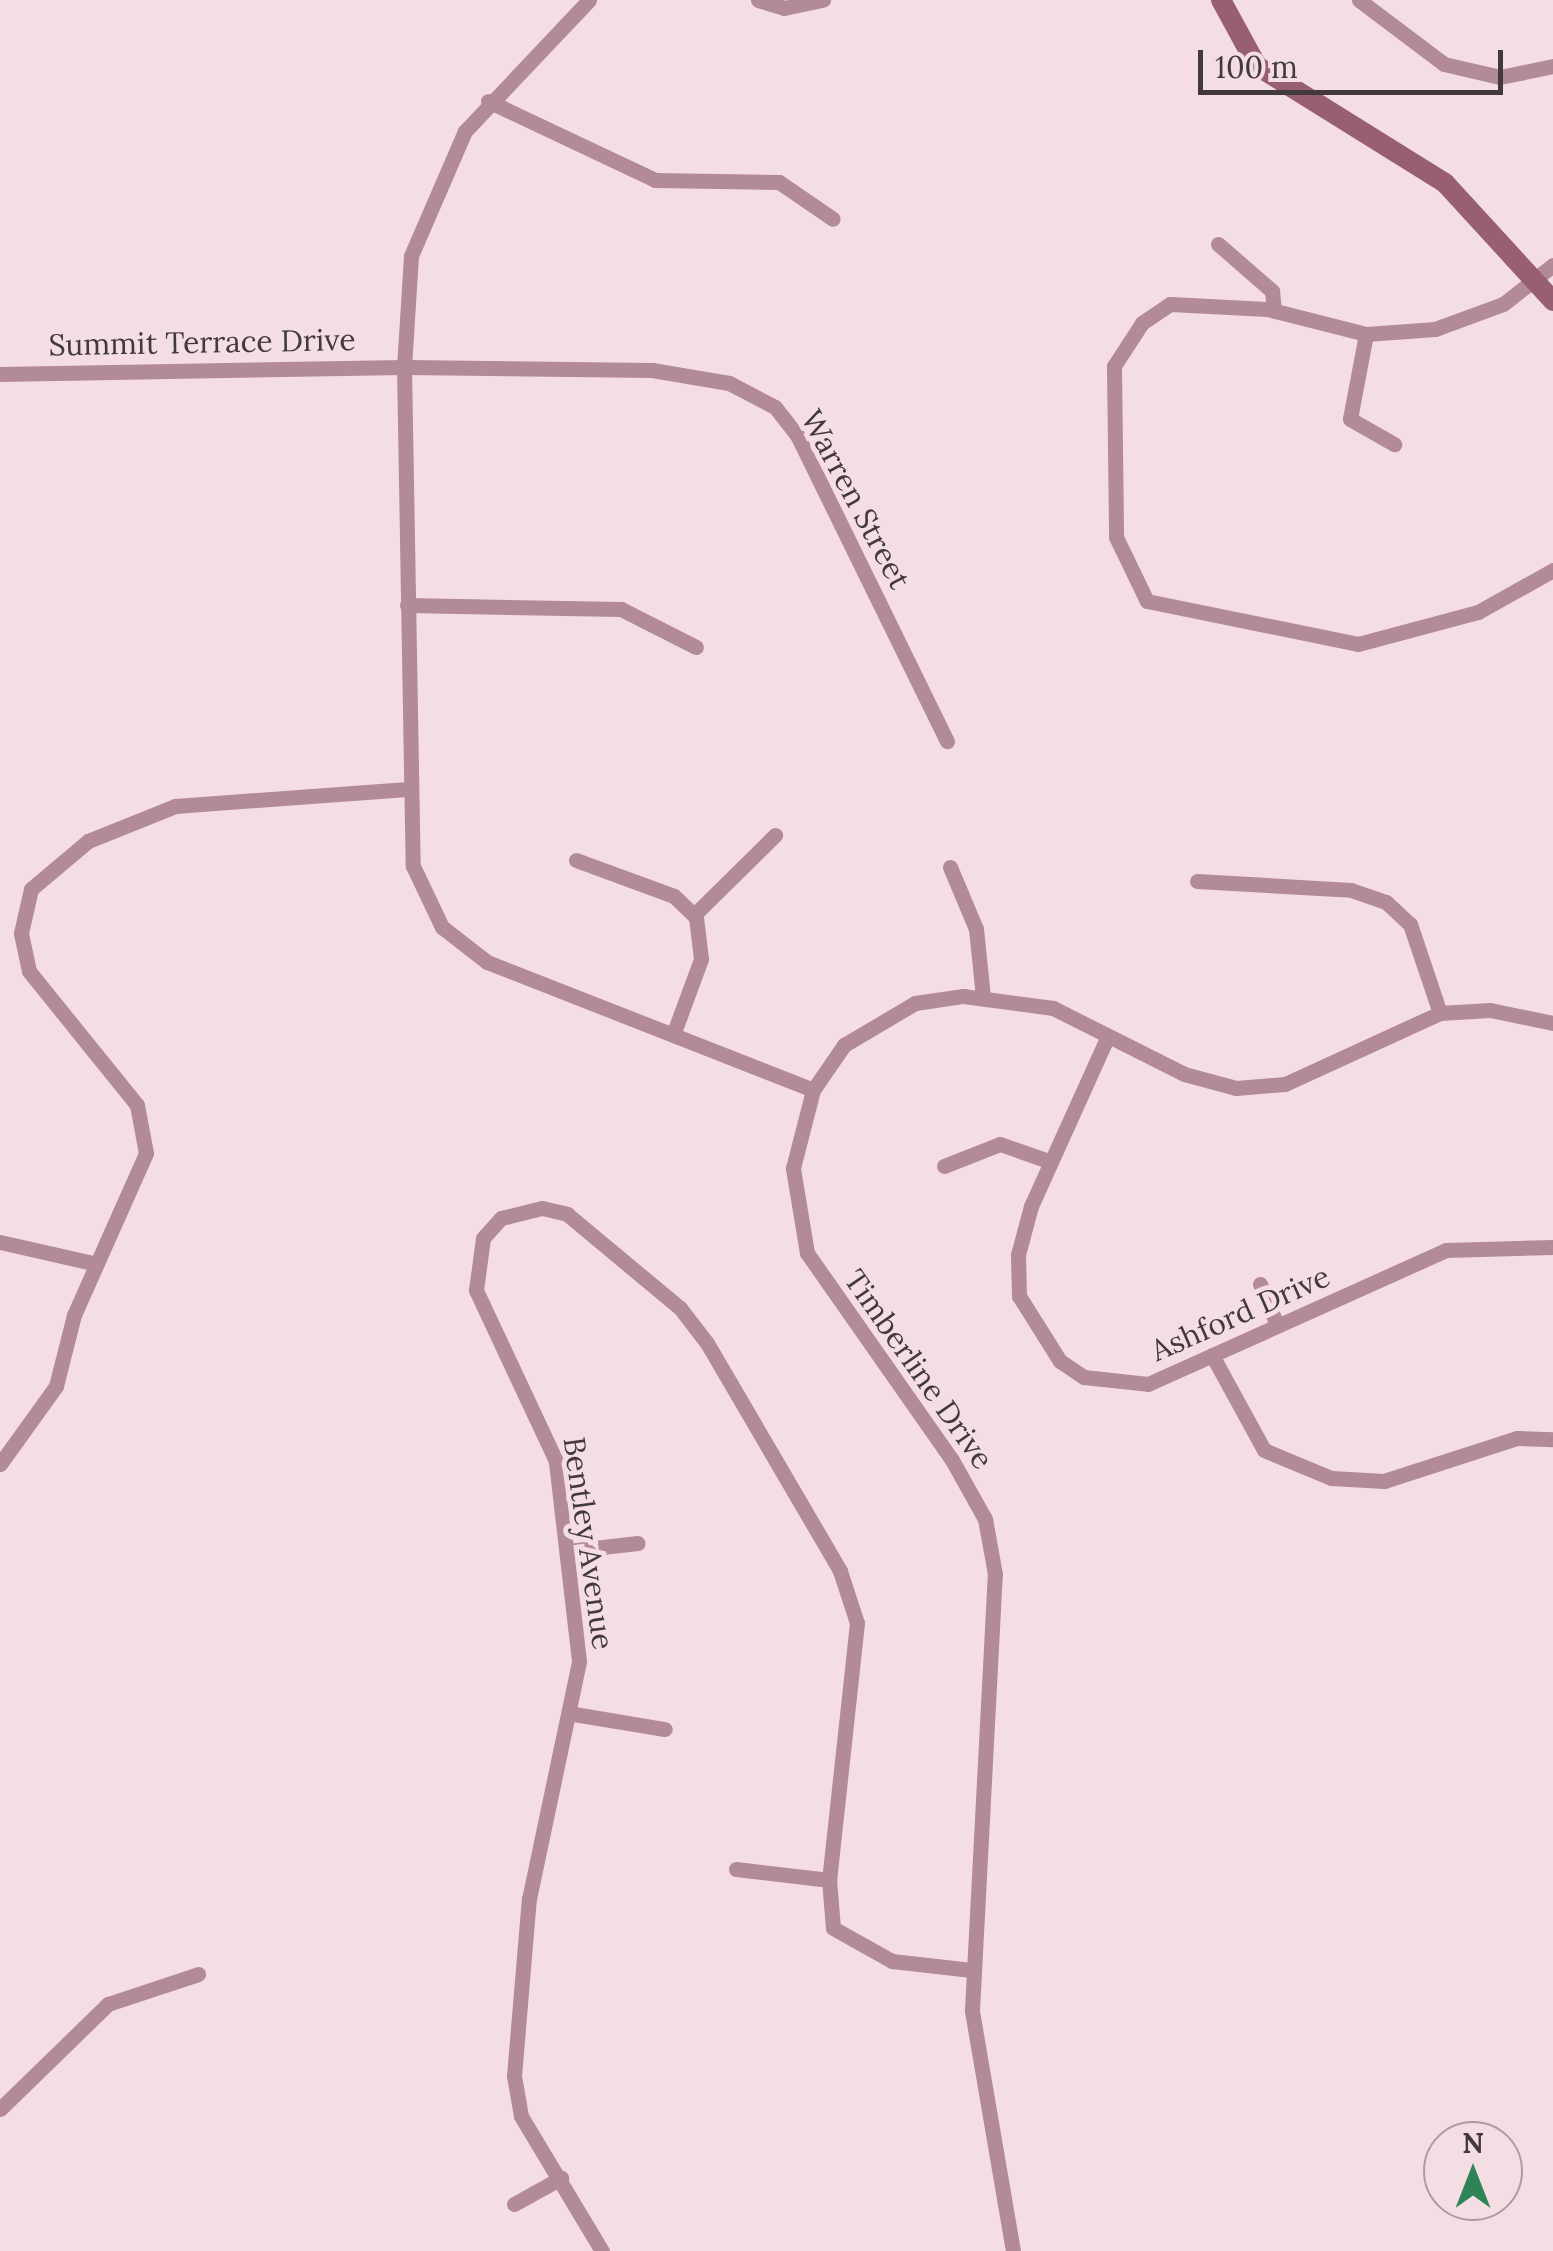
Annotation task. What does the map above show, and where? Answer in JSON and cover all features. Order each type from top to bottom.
[{"type":"street","points":[[590,0],[488,102],[415,236],[404,367],[407,789],[418,883],[455,939],[504,970],[813,1090]]},
{"type":"street","points":[[758,0],[784,8],[824,0]]},
{"type":"street","points":[[1221,0],[1257,66],[1405,152],[1553,301]]},
{"type":"street","points":[[1359,0],[1444,64],[1500,78],[1553,66]]},
{"type":"street","points":[[488,102],[656,180],[778,182],[833,219]]},
{"type":"street","points":[[1218,244],[1272,291],[1274,311]]},
{"type":"street","points":[[1553,265],[1503,304],[1435,328],[1366,334],[1274,311],[1170,304],[1122,347],[1114,366],[1116,537],[1147,602],[1358,644],[1478,612],[1553,570]]},
{"type":"street","points":[[1366,334],[1350,419],[1394,444]]},
{"type":"street","name":"Summit Terrace Drive","points":[[0,374],[404,367]]},
{"type":"street","name":"Warren Street","points":[[404,367],[675,372],[728,383],[776,407],[948,741]]},
{"type":"street","points":[[407,606],[622,609],[696,648]]},
{"type":"street","points":[[0,1464],[56,1386],[97,1264],[143,1175],[145,1128],[130,1096],[34,982],[21,934],[31,890],[88,841],[175,806],[407,789]]},
{"type":"street","points":[[694,915],[775,835]]},
{"type":"street","points":[[576,860],[674,896],[694,915],[702,952],[673,1036]]},
{"type":"street","points":[[950,867],[976,929],[984,997]]},
{"type":"street","points":[[1197,881],[1351,890],[1386,902],[1410,924],[1440,1013]]},
{"type":"street","name":"Timberline Drive","points":[[1013,2251],[981,2094],[971,1970],[995,1574],[985,1519],[952,1460],[807,1253],[793,1168],[813,1090],[844,1045],[915,1003],[984,997],[1053,1008],[1184,1074],[1236,1088],[1285,1084],[1440,1013],[1553,1023]]},
{"type":"street","name":"Ashford Drive","points":[[1107,1038],[1050,1162],[1018,1255],[1019,1296],[1060,1362],[1110,1384],[1148,1384],[1446,1250],[1553,1247]]},
{"type":"street","points":[[944,1166],[1000,1144],[1050,1162]]},
{"type":"street","name":"Bentley Avenue","points":[[602,2251],[521,2116],[514,2076],[529,1899],[574,1714],[568,1551],[545,1423],[476,1290],[483,1238],[501,1218],[542,1208],[566,1214],[680,1308],[840,1571],[858,1658],[828,1880],[833,1928],[848,1944],[902,1964],[971,1970]]},
{"type":"street","points":[[0,1242],[97,1264]]},
{"type":"street","points":[[1260,1284],[1277,1325]]},
{"type":"street","points":[[1212,1355],[1264,1450],[1330,1478],[1384,1481],[1517,1438],[1553,1438]]},
{"type":"street","points":[[568,1551],[638,1543]]},
{"type":"street","points":[[574,1714],[665,1729]]},
{"type":"street","points":[[736,1870],[828,1880]]},
{"type":"street","points":[[0,2109],[108,2004],[198,1974]]},
{"type":"street","points":[[514,2204],[561,2178]]}]
